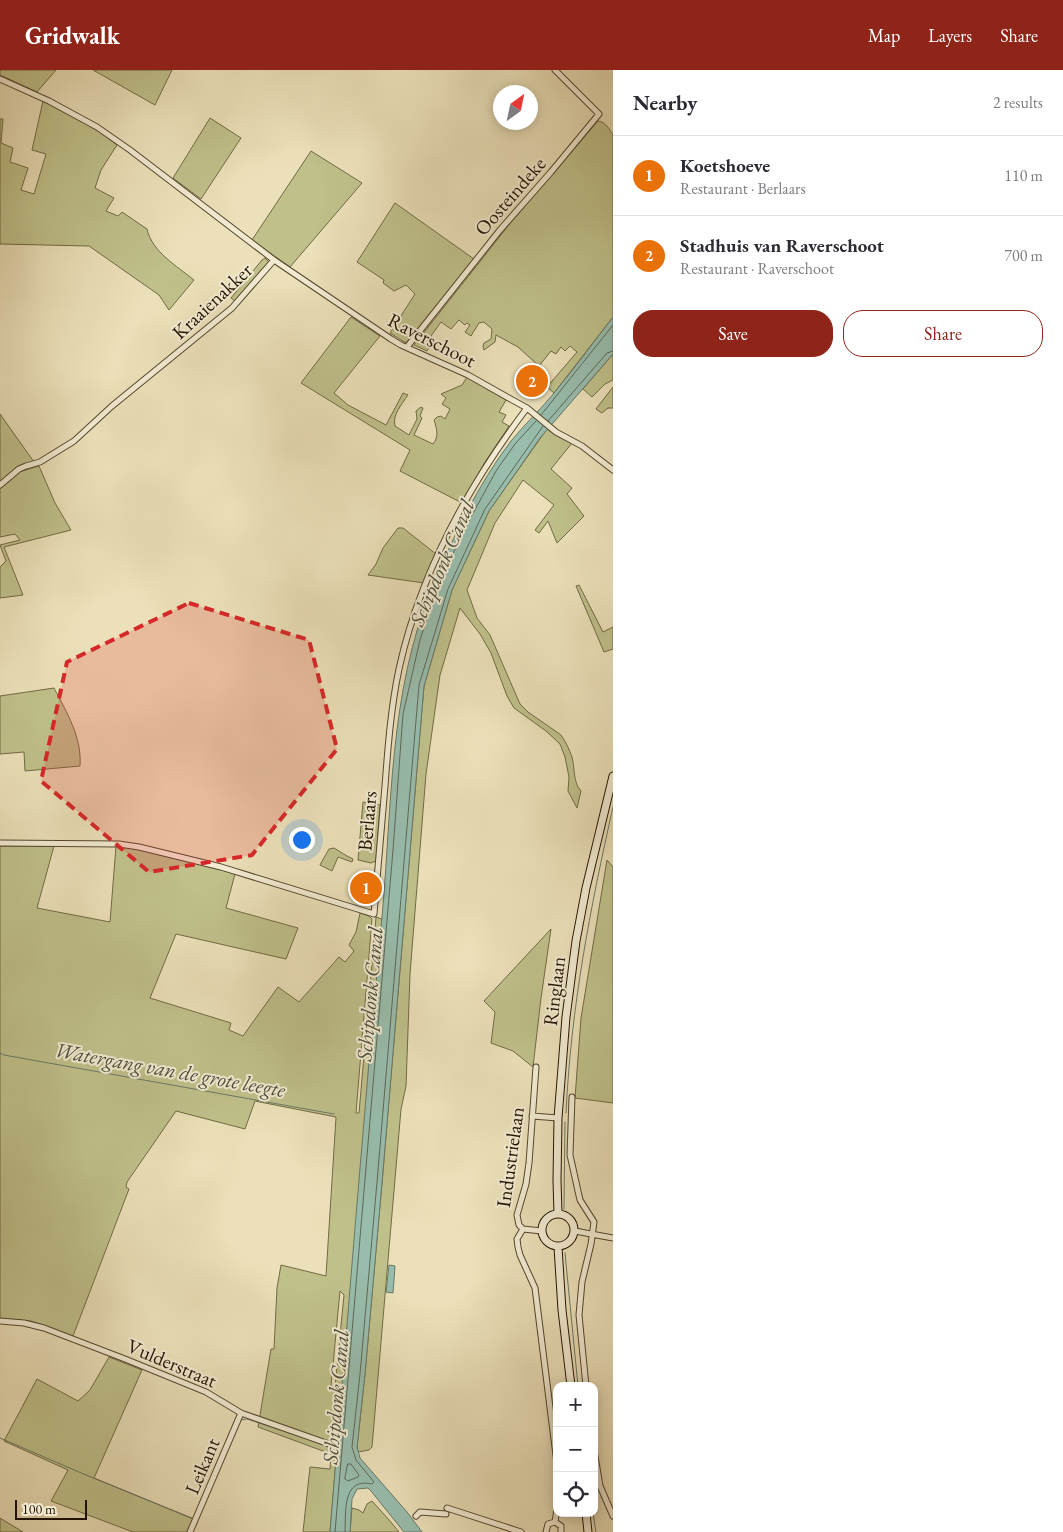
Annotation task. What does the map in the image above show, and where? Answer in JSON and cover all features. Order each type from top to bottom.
[{"type":"main road","name":"Ringlaan","points":[[558,1214],[558,1118],[566,1017],[576,940],[598,833],[613,776]]},
{"type":"main road","points":[[558,1214],[571,1220],[574,1231],[570,1242],[558,1247],[549,1244],[545,1240],[542,1231],[546,1219],[558,1214]]},
{"type":"main road","points":[[558,1247],[562,1310],[571,1382]]},
{"type":"main road","points":[[586,1517],[588,1532]]},
{"type":"street","name":"Oosteindeke","points":[[407,347],[500,230],[599,114],[555,70]]},
{"type":"street","name":"Kraaienakker","points":[[0,79],[58,105],[98,127],[274,260],[232,308],[112,406],[74,441],[40,462],[19,470],[0,485]]},
{"type":"street","name":"Raverschoot","points":[[274,260],[391,339],[468,374],[526,408],[552,429],[582,446],[613,470]]},
{"type":"street","name":"Berlaars","points":[[0,843],[79,843],[139,846],[221,867],[374,914],[390,717],[399,668],[415,613],[432,565],[454,520],[482,471],[526,408]]},
{"type":"street","name":"Industrielaan","points":[[536,1067],[527,1177],[516,1215],[517,1221],[523,1229],[542,1231]]},
{"type":"street","points":[[572,1097],[570,1155],[580,1200],[594,1222],[582,1282],[579,1315],[586,1382]]},
{"type":"street","points":[[532,1116],[558,1118]]},
{"type":"street","points":[[523,1229],[518,1239],[518,1247],[520,1256],[535,1288],[553,1431]]},
{"type":"street","points":[[574,1231],[613,1238]]},
{"type":"street","name":"Vulderstraat","points":[[0,1321],[24,1323],[44,1328],[125,1358],[206,1392],[241,1413],[329,1444]]},
{"type":"street","name":"Leikant","points":[[190,1532],[241,1413]]},
{"type":"street","points":[[598,1472],[600,1486],[613,1516]]},
{"type":"street","points":[[416,1516],[420,1512],[446,1511],[520,1532]]},
{"type":"street","points":[[555,1522],[556,1517]]},
{"type":"street","points":[[546,1532],[548,1524],[555,1522],[561,1526],[562,1532]]},
{"type":"highlighted area","points":[[189,603],[309,640],[337,749],[252,855],[149,872],[41,781],[67,662]]},
{"type":"green space","points":[[0,70],[56,70],[37,92],[0,75]]},
{"type":"green space","points":[[93,70],[172,70],[155,105]]},
{"type":"green space","points":[[43,101],[96,129],[117,145],[101,170],[95,188],[114,198],[106,211],[118,216],[122,212],[147,229],[154,245],[160,252],[194,280],[169,310],[159,295],[89,246],[0,244],[0,119],[3,119],[1,143],[13,148],[10,162],[28,168],[21,190],[34,194],[46,154],[32,150]]},
{"type":"green space","points":[[210,118],[241,138],[201,199],[173,178]]},
{"type":"green space","points":[[598,121],[605,124],[613,135],[613,317],[554,393],[547,387],[577,352],[570,346],[565,351],[561,347],[556,354],[551,351],[539,366],[518,347],[496,335],[495,342],[484,350],[484,343],[491,339],[492,329],[484,322],[479,323],[471,336],[465,332],[470,325],[467,323],[465,325],[459,320],[451,329],[441,322],[431,336],[433,342],[427,351],[414,345],[512,221]]},
{"type":"green space","points":[[311,151],[362,183],[290,267],[252,240]]},
{"type":"green space","points":[[395,203],[474,259],[406,343],[390,333],[415,294],[406,285],[394,291],[383,283],[384,280],[357,262]]},
{"type":"green space","points":[[265,258],[269,262],[268,265],[235,301],[231,298],[262,260]]},
{"type":"green space","points":[[351,317],[380,336],[334,393],[348,405],[386,425],[403,393],[408,395],[396,414],[395,426],[409,435],[417,419],[416,411],[421,407],[423,408],[420,416],[422,418],[414,435],[433,444],[437,433],[434,420],[441,416],[445,419],[450,409],[442,404],[446,398],[441,394],[462,385],[467,377],[506,400],[499,412],[506,415],[502,422],[509,426],[485,462],[462,503],[400,471],[410,450],[301,383]]},
{"type":"green space","points":[[613,354],[613,380],[605,384],[592,397],[583,389]]},
{"type":"green space","points":[[613,387],[613,408],[608,408],[602,413],[596,409]]},
{"type":"green space","points":[[0,414],[34,462],[20,466],[0,482]]},
{"type":"green space","points":[[547,429],[572,443],[551,469],[572,488],[567,494],[584,516],[557,543],[548,521],[539,533],[535,530],[554,505],[523,480],[495,523],[467,590],[477,618],[490,635],[520,704],[528,712],[561,735],[569,748],[575,780],[581,791],[577,808],[568,791],[569,777],[560,744],[546,731],[514,708],[507,696],[491,653],[480,634],[460,608],[440,675],[426,774],[410,974],[406,1086],[401,1109],[372,1447],[369,1450],[358,1452],[424,686],[452,590],[489,511]]},
{"type":"green space","points":[[39,466],[55,503],[71,530],[4,547],[23,595],[0,598],[0,567],[6,561],[0,545],[20,540],[15,534],[0,537],[0,488],[19,472]]},
{"type":"green space","points":[[398,528],[403,528],[436,554],[424,583],[368,575],[376,564],[383,548]]},
{"type":"green space","points":[[579,585],[603,632],[613,627],[613,649],[604,652],[576,586]]},
{"type":"green space","points":[[54,688],[76,735],[79,745],[80,766],[25,771],[24,752],[0,754],[0,696]]},
{"type":"green space","points":[[363,802],[380,805],[376,861],[371,863],[358,860]]},
{"type":"green space","points":[[0,846],[54,846],[37,908],[110,922],[116,846],[161,853],[235,874],[226,908],[298,928],[286,959],[176,934],[150,998],[231,1023],[229,1030],[243,1036],[278,987],[299,1002],[339,957],[345,962],[354,951],[349,945],[356,932],[360,913],[369,916],[372,919],[356,1113],[359,1113],[376,917],[382,919],[330,1532],[303,1532],[310,1467],[330,1469],[331,1454],[258,1427],[271,1349],[274,1349],[277,1288],[281,1265],[326,1276],[336,1117],[255,1101],[245,1129],[176,1111],[127,1182],[126,1187],[129,1189],[73,1336],[31,1321],[0,1319]],"holes":[[[340,1291],[344,1295],[335,1387],[331,1386]]]},
{"type":"green space","points":[[334,848],[353,859],[352,862],[338,857],[332,871],[320,865],[329,849]]},
{"type":"green space","points":[[607,860],[613,867],[613,1103],[575,1098],[581,1018]]},
{"type":"green space","points":[[551,929],[533,1067],[513,1051],[491,1043],[495,1012],[484,1001]]},
{"type":"green space","points":[[109,1357],[142,1370],[94,1478],[193,1519],[187,1532],[133,1532],[51,1501],[68,1470],[4,1441],[37,1379],[78,1401],[90,1390]]},
{"type":"green space","points":[[372,1501],[399,1532],[350,1532],[352,1508],[363,1513],[367,1504]]},
{"type":"green space","points":[[0,1518],[23,1532],[0,1532]]},
{"type":"water","points":[[613,317],[613,354],[540,438],[489,511],[452,590],[424,686],[382,1183],[357,1447],[360,1458],[422,1532],[404,1532],[368,1488],[357,1489],[352,1499],[350,1532],[330,1532],[391,792],[400,709],[407,668],[418,627],[432,588],[457,531],[477,493],[511,441],[554,393]]},
{"type":"water","points":[[389,1265],[395,1266],[393,1293],[386,1292]]},
{"type":"waterway","points":[[566,1113],[577,996],[613,807]]},
{"type":"waterway","name":"Watergang van de grote leegte","points":[[0,1053],[334,1114]]},
{"type":"waterway","points":[[564,1209],[565,1122]]},
{"type":"waterway","points":[[565,1253],[578,1382]]},
{"type":"waterway","points":[[231,1442],[241,1420],[247,1419],[295,1435]]},
{"type":"waterway","points":[[0,1438],[192,1518]]},
{"type":"waterway","points":[[594,1517],[596,1532]]},
{"type":"place","name":"Stadhuis van Raverschoot","points":[[532,381]]},
{"type":"place","name":"Koetshoeve","points":[[366,888]]},
{"type":"water label","name":"Schipdonk Canal","points":[[442,563]]},
{"type":"water label","name":"Schipdonk Canal","points":[[370,994]]},
{"type":"water label","name":"Schipdonk Canal","points":[[336,1397]]}]
